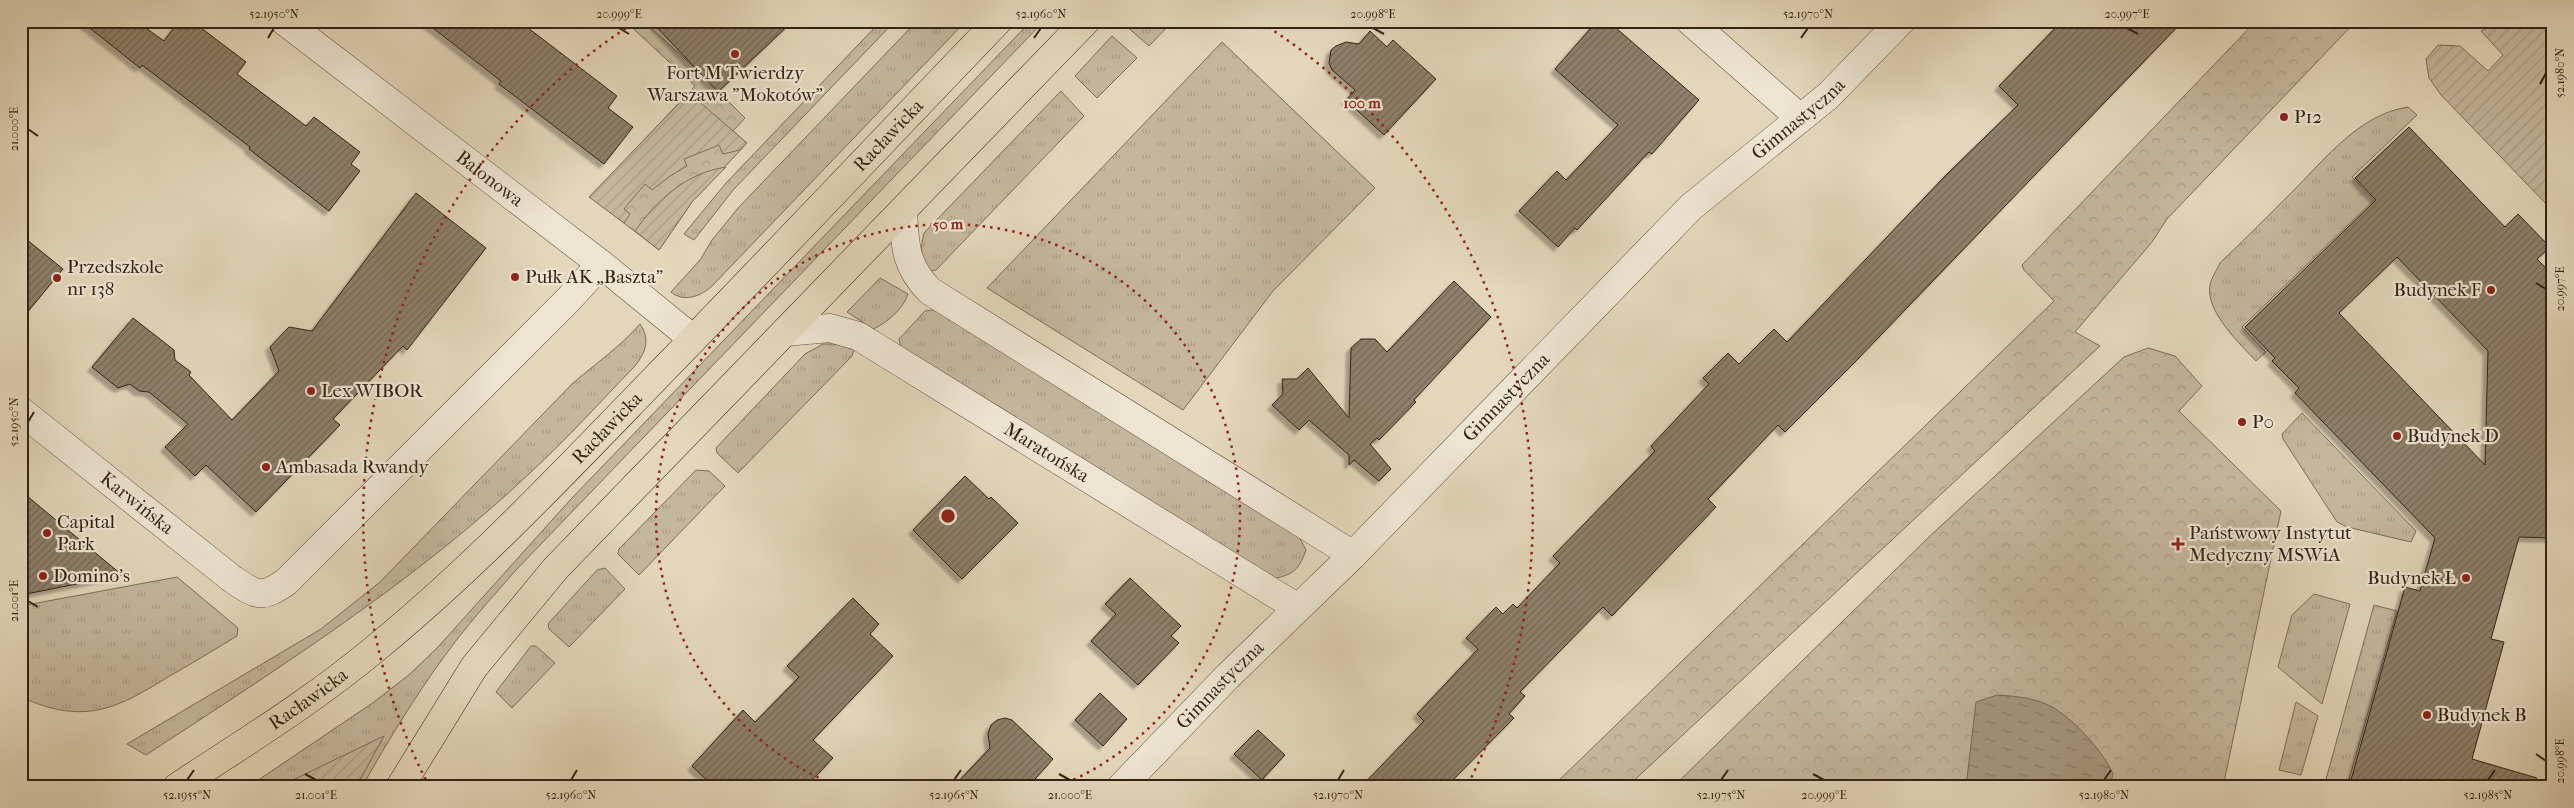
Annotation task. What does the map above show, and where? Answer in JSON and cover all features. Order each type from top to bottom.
[{"type":"main road","name":"Racławicka","points":[[176,787],[241,746],[322,690],[375,650],[429,604],[510,526],[693,339],[998,21]]},
{"type":"main road","points":[[400,787],[474,667],[539,588],[1086,21]]},
{"type":"street","name":"Balonowa","points":[[284,21],[601,264],[693,339]]},
{"type":"street","points":[[1690,21],[1800,118]]},
{"type":"street","name":"Gimnastyczna","points":[[1121,787],[1228,676],[1353,554],[1691,207],[1828,96],[1900,21]]},
{"type":"street","points":[[903,210],[906,246],[910,265],[917,278],[930,290],[1353,554]]},
{"type":"street","name":"Karwińska","points":[[21,411],[231,578],[253,593],[270,593],[286,582],[568,300],[601,264]]},
{"type":"street","name":"Maratońska","points":[[785,332],[830,328],[858,336],[1298,608]]},
{"type":"green space","points":[[625,21],[643,21],[693,66],[745,118],[733,131],[747,143],[692,202],[659,250],[590,197],[695,86]]},
{"type":"green space","points":[[881,21],[895,21],[734,189],[694,240],[684,234],[726,183]]},
{"type":"green space","points":[[917,21],[966,21],[712,286],[703,293],[687,298],[671,292],[700,260],[712,240],[739,207]]},
{"type":"green space","points":[[1031,21],[1044,21],[516,570],[458,638],[419,692],[362,787],[356,787],[383,737],[281,787],[248,787],[374,702],[410,674],[438,647],[571,499]]},
{"type":"green space","points":[[1129,21],[1173,21],[1149,46],[1125,25]]},
{"type":"green space","points":[[2256,21],[2356,21],[2167,219],[2152,242],[2075,332],[2100,346],[1627,787],[1552,787],[2054,301],[2024,270],[2022,265]]},
{"type":"green space","points":[[2502,21],[2553,21],[2553,211],[2441,95],[2429,78],[2426,59],[2438,45],[2460,46],[2488,71],[2503,55],[2481,31]]},
{"type":"green space","points":[[1112,36],[1137,58],[1097,98],[1075,76]]},
{"type":"green space","points":[[1222,42],[1375,188],[1273,291],[1183,410],[987,288]]},
{"type":"green space","points":[[1061,91],[1084,116],[936,270],[927,271],[922,252],[924,233]]},
{"type":"green space","points":[[689,93],[747,143],[740,150],[723,154],[719,145],[684,159],[687,166],[652,190],[645,184],[624,209],[630,214],[624,223],[589,197]]},
{"type":"green space","points":[[2408,107],[2417,115],[2352,177],[2374,200],[2242,327],[2266,352],[2256,361],[2225,326],[2213,305],[2210,285],[2220,263],[2345,139],[2374,118]]},
{"type":"green space","points":[[726,167],[692,202],[659,250],[635,231],[663,199],[685,182],[698,175]]},
{"type":"green space","points":[[880,278],[908,294],[903,305],[894,315],[873,329],[847,312]]},
{"type":"green space","points":[[939,309],[1297,533],[1306,550],[1300,564],[1293,572],[1268,580],[901,349],[899,339],[925,311]]},
{"type":"green space","points":[[640,324],[646,341],[642,356],[635,366],[544,459],[487,512],[441,550],[345,622],[146,755],[127,744],[321,629],[380,582],[572,384],[616,348]]},
{"type":"green space","points":[[823,344],[838,344],[854,350],[852,356],[738,473],[717,453],[716,448],[805,354]]},
{"type":"green space","points":[[2148,348],[2175,356],[2202,386],[2179,411],[2281,511],[2223,787],[1673,787],[1930,536],[2124,357]]},
{"type":"green space","points":[[2302,413],[2416,531],[2411,542],[2347,527],[2337,522],[2283,439],[2282,434]]},
{"type":"green space","points":[[696,470],[709,471],[725,486],[639,575],[618,554],[619,549]]},
{"type":"green space","points":[[605,568],[625,589],[569,647],[549,629],[548,624],[597,570]]},
{"type":"green space","points":[[177,577],[238,628],[237,636],[131,698],[98,710],[81,712],[63,710],[43,706],[21,697],[21,606]]},
{"type":"green space","points":[[2314,594],[2350,604],[2322,704],[2278,667],[2292,615]]},
{"type":"green space","points":[[2374,605],[2397,611],[2347,787],[2325,783]]},
{"type":"green space","points":[[531,646],[536,646],[555,663],[512,708],[496,692]]},
{"type":"green space","points":[[2296,702],[2318,716],[2301,775],[2279,770]]},
{"type":"green space","points":[[384,736],[356,787],[281,787],[295,779]]},
{"type":"water","points":[[1997,695],[2034,700],[2054,708],[2071,721],[2088,737],[2103,756],[2113,774],[2110,787],[1966,787],[1976,702]]},
{"type":"building","points":[[81,21],[136,21],[164,41],[179,21],[192,21],[246,62],[237,74],[306,126],[314,117],[360,152],[351,164],[360,171],[329,211],[249,149],[250,147],[142,65],[140,68]]},
{"type":"building","points":[[424,21],[519,21],[617,96],[608,108],[633,127],[604,164],[499,84],[501,81]]},
{"type":"building","points":[[651,21],[793,21],[718,92]]},
{"type":"building","points":[[1597,21],[1608,21],[1699,100],[1652,154],[1649,152],[1577,230],[1575,228],[1558,247],[1519,211],[1557,171],[1566,180],[1618,125],[1555,69]]},
{"type":"building","points":[[2062,21],[2183,21],[1855,362],[1785,432],[1778,425],[1708,499],[1716,507],[1612,616],[1603,607],[1520,692],[1525,696],[1509,714],[1514,718],[1446,787],[1361,787],[1424,721],[1417,714],[1478,649],[1466,638],[1496,607],[1503,614],[1513,604],[1517,608],[1560,563],[1553,556],[1655,451],[1651,446],[1709,384],[1703,378],[1728,353],[1739,364],[1774,329],[1787,342],[1947,174],[2018,105],[1999,86]]},
{"type":"building","points":[[1370,31],[1387,47],[1393,40],[1436,79],[1384,135],[1346,100],[1355,90],[1332,70],[1329,63],[1331,50],[1336,46],[1346,42],[1359,44]]},
{"type":"building","points":[[2409,127],[2505,227],[2518,214],[2550,247],[2537,259],[2553,275],[2553,538],[2519,537],[2491,639],[2504,642],[2472,759],[2537,778],[2535,787],[2349,787],[2405,587],[2420,591],[2435,538],[2295,393],[2299,388],[2272,361],[2275,358],[2245,327],[2376,200],[2355,178]],"holes":[[[2397,257],[2488,351],[2485,465],[2339,313]]]},
{"type":"building","points":[[416,193],[486,248],[407,350],[403,346],[333,419],[340,425],[256,512],[206,465],[195,476],[165,447],[188,424],[149,392],[139,391],[130,384],[118,388],[92,367],[133,318],[174,350],[175,360],[191,372],[189,375],[232,420],[279,371],[270,347],[289,327],[312,331]]},
{"type":"building","points":[[21,235],[63,269],[21,320]]},
{"type":"building","points":[[1454,281],[1491,317],[1414,400],[1416,402],[1379,440],[1377,438],[1370,444],[1391,469],[1379,481],[1354,460],[1349,465],[1349,455],[1309,420],[1299,430],[1272,405],[1283,394],[1282,379],[1297,379],[1308,368],[1349,418],[1351,348],[1361,339],[1375,339],[1387,352]]},
{"type":"building","points":[[965,476],[989,499],[991,497],[1018,523],[962,579],[913,530]]},
{"type":"building","name":"Capital Park","points":[[21,491],[122,575],[21,595]]},
{"type":"building","points":[[1130,578],[1181,626],[1171,636],[1179,643],[1138,685],[1091,641],[1116,614],[1105,604]]},
{"type":"building","points":[[853,598],[879,624],[870,634],[893,656],[813,740],[833,758],[806,787],[714,787],[692,766],[743,710],[755,722],[799,677],[787,666]]},
{"type":"building","points":[[1100,693],[1127,719],[1103,746],[1075,720]]},
{"type":"building","points":[[1005,718],[1012,720],[1053,759],[1028,787],[953,787],[990,748],[988,734],[991,725],[997,720]]},
{"type":"building","points":[[1258,730],[1285,755],[1262,780],[1234,754]]},
{"type":"place","name":"Fort M Twierdzy Warszawa \"Mokotów\"","points":[[735,54]]},
{"type":"place","name":"P12","points":[[2284,117]]},
{"type":"place","name":"Pułk AK „Baszta”","points":[[515,277]]},
{"type":"place","name":"Przedszkole nr 138","points":[[57,278]]},
{"type":"place","name":"Budynek F","points":[[2491,290]]},
{"type":"place","name":"Lex WIBOR","points":[[311,391]]},
{"type":"place","name":"P0","points":[[2242,422]]},
{"type":"place","name":"Budynek D","points":[[2397,436]]},
{"type":"place","name":"Ambasada Rwandy","points":[[266,467]]},
{"type":"place","name":"Capital Park","points":[[47,533]]},
{"type":"place","name":"Państwowy Instytut Medyczny MSWiA","points":[[2178,544]]},
{"type":"place","name":"Domino's","points":[[43,576]]},
{"type":"place","name":"Budynek Ł","points":[[2466,578]]},
{"type":"place","name":"Budynek B","points":[[2427,715]]}]
